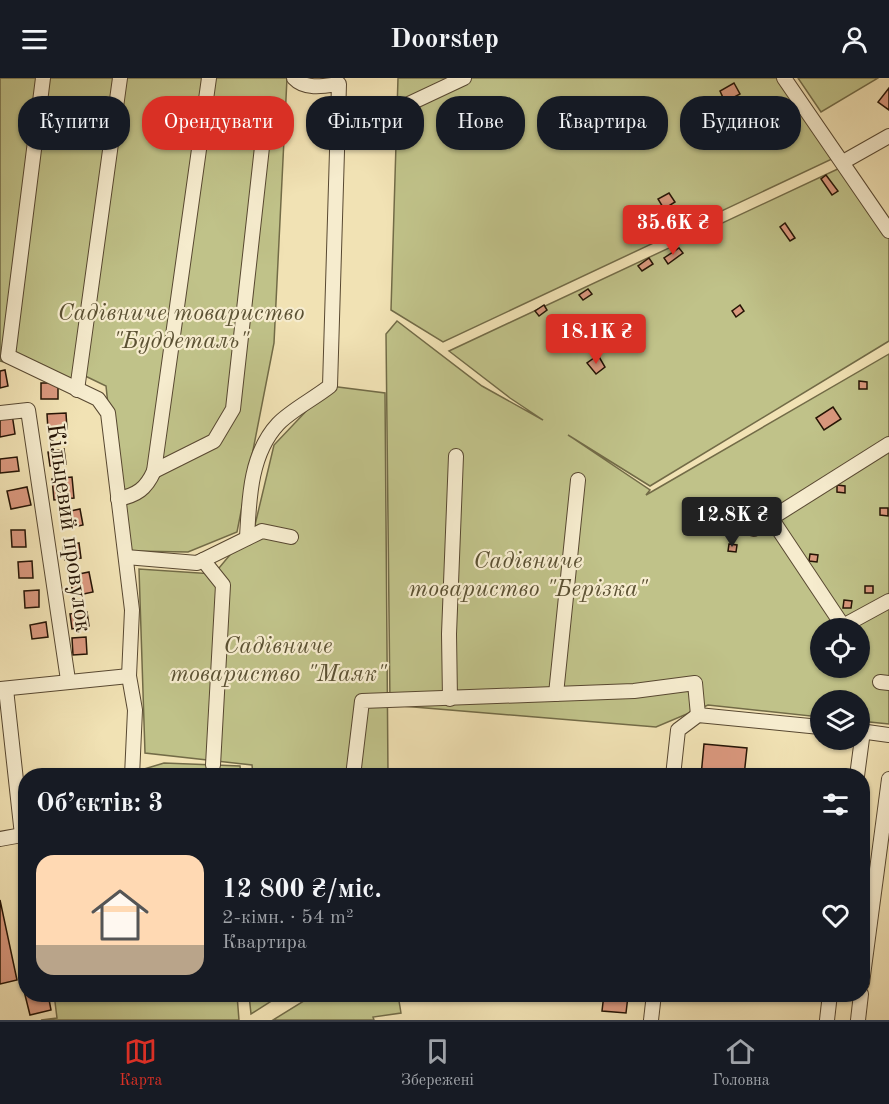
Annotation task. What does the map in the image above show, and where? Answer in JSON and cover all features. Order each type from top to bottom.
[{"type":"street","points":[[43,78],[4,356],[98,399],[108,413],[132,610],[129,676],[135,710],[132,768]]},
{"type":"street","points":[[77,390],[120,78]]},
{"type":"street","points":[[118,499],[136,496],[148,483],[154,471],[209,78]]},
{"type":"street","points":[[247,538],[249,491],[260,452],[278,424],[330,386],[342,81],[318,87],[299,83],[294,78]]},
{"type":"street","points":[[424,97],[464,78]]},
{"type":"street","points":[[784,78],[889,231]]},
{"type":"street","points":[[843,162],[889,136]]},
{"type":"street","points":[[154,471],[214,441],[232,409],[262,150]]},
{"type":"street","name":"Кільцевий провулок","points":[[0,413],[28,410],[68,680]]},
{"type":"street","points":[[754,529],[889,444]]},
{"type":"street","points":[[450,699],[449,634],[456,456]]},
{"type":"street","points":[[556,694],[579,480]]},
{"type":"street","points":[[771,518],[843,626],[889,601]]},
{"type":"street","points":[[126,557],[198,563],[262,531],[291,537]]},
{"type":"street","points":[[203,560],[223,585],[213,765]]},
{"type":"street","points":[[18,804],[3,689],[68,680],[129,676]]},
{"type":"street","points":[[354,768],[362,701],[633,691],[694,683],[699,715]]},
{"type":"street","points":[[674,768],[678,730],[699,715],[810,726]]},
{"type":"street","points":[[870,732],[889,735]]},
{"type":"street","points":[[858,768],[859,750]]},
{"type":"street","points":[[870,910],[889,779]]},
{"type":"street","points":[[0,839],[18,836]]},
{"type":"street","points":[[651,1020],[653,1002]]},
{"type":"street","points":[[827,1020],[829,1002]]},
{"type":"street","points":[[858,1020],[860,1002]]},
{"type":"green space","points":[[0,78],[120,78],[117,96],[18,96],[18,150],[109,150],[73,381],[0,361]]},
{"type":"green space","name":"Садівниче товариство \"Буддеталь\"","points":[[125,78],[287,78],[286,96],[142,96],[142,150],[283,150],[274,343],[237,532],[188,552],[130,551],[118,499],[106,386],[79,373],[114,150],[130,150],[130,96],[122,96]]},
{"type":"green space","points":[[398,78],[778,78],[790,96],[680,96],[680,150],[801,150],[801,112],[832,159],[443,342],[391,310],[396,150],[424,150],[424,96],[397,96]]},
{"type":"green space","points":[[798,78],[878,78],[821,112]]},
{"type":"green space","name":"Садівниче товариство \"Берізка\"","points":[[842,167],[889,236],[889,341],[650,486],[568,435],[650,490],[646,495],[889,354],[889,724],[870,722],[870,690],[810,690],[810,716],[708,705],[656,727],[390,705],[386,334],[397,321],[482,386],[543,420],[449,351]]},
{"type":"green space","name":"Садівниче товариство \"Маяк\"","points":[[330,386],[385,393],[388,768],[252,768],[252,765],[145,753],[139,569],[214,574],[255,525],[274,445]]},
{"type":"green space","points":[[164,763],[240,766],[240,768],[147,768]]},
{"type":"green space","points":[[55,1002],[238,1002],[239,1020],[41,1020],[57,1018]]},
{"type":"green space","points":[[250,1002],[270,1002],[251,1014]]},
{"type":"green space","points":[[302,1002],[399,1002],[401,1013],[373,1017],[374,1020],[273,1020]]},
{"type":"building","points":[[734,83],[740,94],[722,96],[720,91]]},
{"type":"building","points":[[889,88],[889,110],[878,102]]},
{"type":"building","points":[[826,175],[838,191],[832,195],[821,179]]},
{"type":"building","points":[[669,193],[675,202],[664,209],[658,199]]},
{"type":"building","points":[[785,223],[795,238],[790,241],[780,227]]},
{"type":"building","points":[[679,248],[683,253],[668,264],[664,258]]},
{"type":"building","points":[[649,258],[653,264],[642,271],[638,266]]},
{"type":"building","points":[[588,289],[592,294],[583,300],[579,295]]},
{"type":"building","points":[[544,305],[547,310],[539,316],[535,311]]},
{"type":"building","points":[[740,305],[744,311],[736,317],[732,311]]},
{"type":"building","points":[[598,355],[605,367],[596,374],[587,363]]},
{"type":"building","points":[[5,370],[8,386],[0,388],[0,371]]},
{"type":"building","points":[[859,381],[867,382],[867,389],[859,389]]},
{"type":"building","points":[[41,383],[58,383],[58,399],[41,399]]},
{"type":"building","points":[[833,407],[841,419],[824,430],[816,418]]},
{"type":"building","points":[[66,413],[67,429],[48,430],[47,414]]},
{"type":"building","points":[[12,414],[15,434],[0,437],[0,416]]},
{"type":"building","points":[[64,449],[66,464],[50,466],[48,452]]},
{"type":"building","points":[[17,457],[19,471],[0,473],[0,459]]},
{"type":"building","points":[[72,477],[74,498],[54,500],[52,479]]},
{"type":"building","points":[[837,485],[845,486],[845,493],[837,492]]},
{"type":"building","points":[[27,487],[31,505],[11,509],[7,491]]},
{"type":"building","points":[[880,508],[888,508],[888,516],[880,515]]},
{"type":"building","points":[[80,509],[83,525],[64,529],[61,513]]},
{"type":"building","points":[[11,530],[25,530],[26,547],[12,547]]},
{"type":"building","points":[[79,543],[81,558],[65,560],[63,546]]},
{"type":"building","points":[[729,544],[737,545],[736,552],[728,551]]},
{"type":"building","points":[[810,554],[818,555],[817,562],[809,561]]},
{"type":"building","points":[[32,561],[33,578],[19,578],[18,562]]},
{"type":"building","points":[[89,572],[93,592],[74,596],[69,576]]},
{"type":"building","points":[[865,586],[873,586],[873,593],[865,593]]},
{"type":"building","points":[[39,590],[39,607],[25,608],[24,591]]},
{"type":"building","points":[[844,600],[852,601],[851,608],[843,608]]},
{"type":"building","points":[[87,612],[89,626],[72,629],[70,614]]},
{"type":"building","points":[[46,622],[48,637],[32,639],[30,625]]},
{"type":"building","points":[[86,637],[87,654],[73,655],[72,638]]},
{"type":"building","points":[[704,744],[747,748],[745,768],[702,768]]},
{"type":"building","points":[[0,900],[17,980],[0,984]]},
{"type":"building","points":[[27,1002],[50,1002],[51,1010],[30,1015]]},
{"type":"building","points":[[603,1002],[627,1002],[626,1013],[602,1011]]}]
